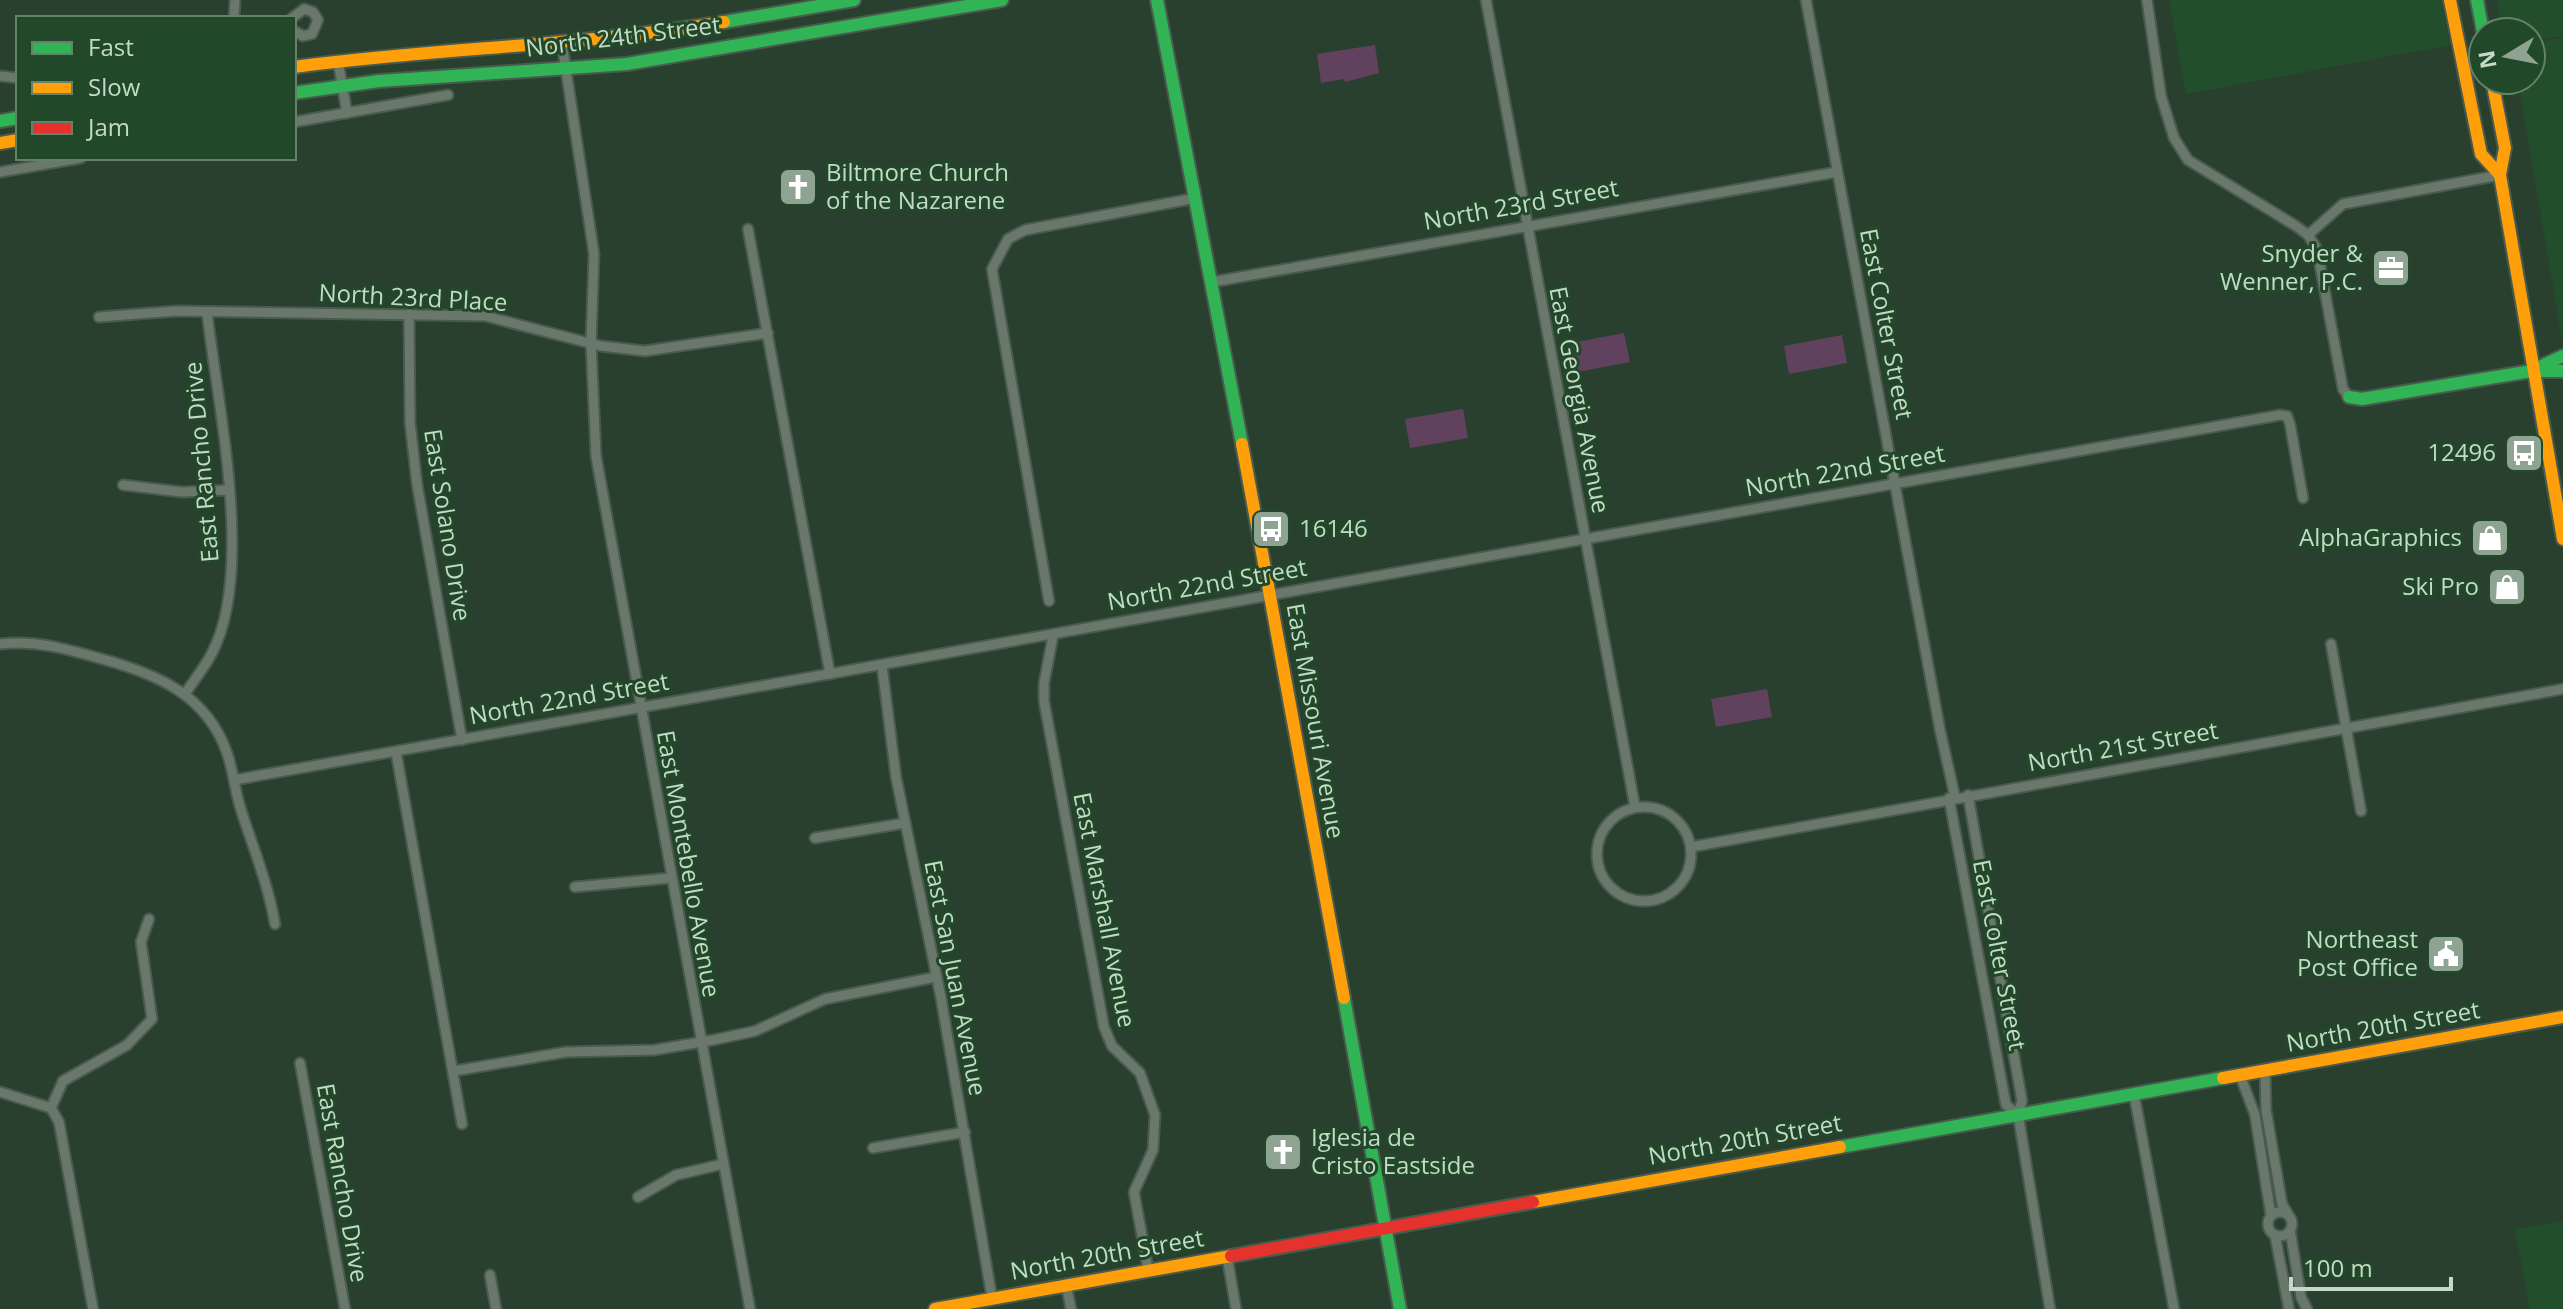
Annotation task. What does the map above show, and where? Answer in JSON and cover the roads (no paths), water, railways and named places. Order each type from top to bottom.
[{"type":"street","name":"North 24th Street","points":[[296,67],[635,37],[854,0]]},
{"type":"street","name":"North 24th Street","points":[[296,93],[343,85],[638,62],[1002,0]]},
{"type":"street","name":"East Missouri Avenue","points":[[1157,0],[1212,282],[1400,1309]]},
{"type":"street","name":"East Georgia Avenue","points":[[1486,0],[1635,807]]},
{"type":"street","name":"East Colter Street","points":[[1806,0],[2006,1105],[2018,1114]]},
{"type":"street","points":[[2147,0],[2161,96],[2174,138],[2188,160],[2308,235],[2320,257],[2343,389],[2349,397],[2362,399],[2532,371],[2563,371]]},
{"type":"street","points":[[2450,0],[2481,154],[2500,175]]},
{"type":"street","points":[[823,6],[827,31]]},
{"type":"street","points":[[295,16],[304,9],[313,12],[318,20],[312,34],[303,36],[296,32]]},
{"type":"street","name":"East Montebello Avenue","points":[[562,44],[594,254],[591,343],[596,456],[639,709],[750,1309]]},
{"type":"street","points":[[338,61],[347,113]]},
{"type":"street","points":[[296,122],[448,95]]},
{"type":"street","points":[[2495,96],[2505,148],[2500,175],[2563,539]]},
{"type":"street","points":[[0,172],[69,160]]},
{"type":"street","name":"North 23rd Street","points":[[1212,282],[1526,224],[1837,172]]},
{"type":"street","points":[[2308,235],[2343,204],[2500,175]]},
{"type":"street","points":[[1049,601],[992,269],[1008,239],[1033,228],[1196,198]]},
{"type":"street","points":[[748,229],[830,674]]},
{"type":"street","name":"North 23rd Place","points":[[99,317],[149,312],[485,316],[629,351],[660,351],[768,333]]},
{"type":"street","name":"East Rancho Drive","points":[[185,694],[213,651],[228,601],[234,548],[207,312]]},
{"type":"street","name":"East Solano Drive","points":[[409,314],[410,422],[417,484],[462,740]]},
{"type":"street","points":[[2532,371],[2563,356]]},
{"type":"street","name":"North 22nd Street","points":[[234,780],[2287,416],[2303,498]]},
{"type":"street","points":[[123,485],[182,492],[228,490]]},
{"type":"street","name":"East Marshall Avenue","points":[[1053,636],[1044,683],[1044,701],[1104,1027],[1112,1046],[1140,1073],[1155,1115],[1153,1150],[1134,1192],[1148,1269]]},
{"type":"street","points":[[0,644],[33,643],[63,648],[150,673],[185,694],[217,730],[242,813],[266,877],[275,924]]},
{"type":"street","points":[[2331,644],[2361,811]]},
{"type":"street","name":"East San Juan Avenue","points":[[882,666],[905,823],[965,1132],[992,1298]]},
{"type":"street","name":"North 21st Street","points":[[1691,847],[2563,689]]},
{"type":"street","points":[[396,752],[462,1124]]},
{"type":"street","name":"East Colter Street","points":[[1968,795],[2022,1101],[2018,1114],[2050,1309]]},
{"type":"street","points":[[1635,807],[1665,811],[1686,832],[1691,847],[1685,878],[1662,898],[1630,900],[1616,893],[1598,867],[1599,836],[1607,822],[1635,807]]},
{"type":"street","points":[[815,838],[905,823]]},
{"type":"street","points":[[575,887],[670,878]]},
{"type":"street","points":[[51,1108],[63,1081],[127,1045],[152,1019],[141,942],[149,919]]},
{"type":"street","points":[[454,1071],[566,1052],[654,1050],[701,1042],[755,1031],[834,997],[936,977]]},
{"type":"street","name":"North 20th Street","points":[[935,1309],[2563,1017]]},
{"type":"street","name":"East Rancho Drive","points":[[300,1063],[345,1309]]},
{"type":"street","points":[[2265,1070],[2266,1110],[2282,1204],[2292,1222],[2290,1230],[2301,1297],[2307,1309]]},
{"type":"street","points":[[2240,1075],[2255,1115],[2271,1216],[2268,1226],[2275,1235],[2289,1309]]},
{"type":"street","points":[[0,1092],[51,1108],[62,1130],[93,1309]]},
{"type":"street","points":[[2134,1094],[2174,1309]]},
{"type":"street","points":[[873,1148],[965,1132]]},
{"type":"street","points":[[638,1197],[676,1175],[723,1164]]},
{"type":"street","points":[[2271,1216],[2277,1212],[2288,1214]]},
{"type":"street","points":[[2275,1235],[2282,1236],[2290,1230]]},
{"type":"street","points":[[1227,1256],[1236,1309]]},
{"type":"street","points":[[490,1275],[496,1309]]},
{"type":"street","points":[[1066,1284],[1071,1309]]},
{"type":"place","name":"Biltmore Church of the Nazarene","points":[[798,187]]},
{"type":"place","name":"Snyder & Wenner, P.C.","points":[[2391,268]]},
{"type":"place","name":"12496","points":[[2524,453]]},
{"type":"place","name":"16146","points":[[1271,529]]},
{"type":"place","name":"AlphaGraphics","points":[[2490,538]]},
{"type":"place","name":"Ski Pro","points":[[2507,587]]},
{"type":"place","name":"Northeast Post Office","points":[[2446,954]]},
{"type":"place","name":"Iglesia de Cristo Eastside","points":[[1283,1152]]}]
